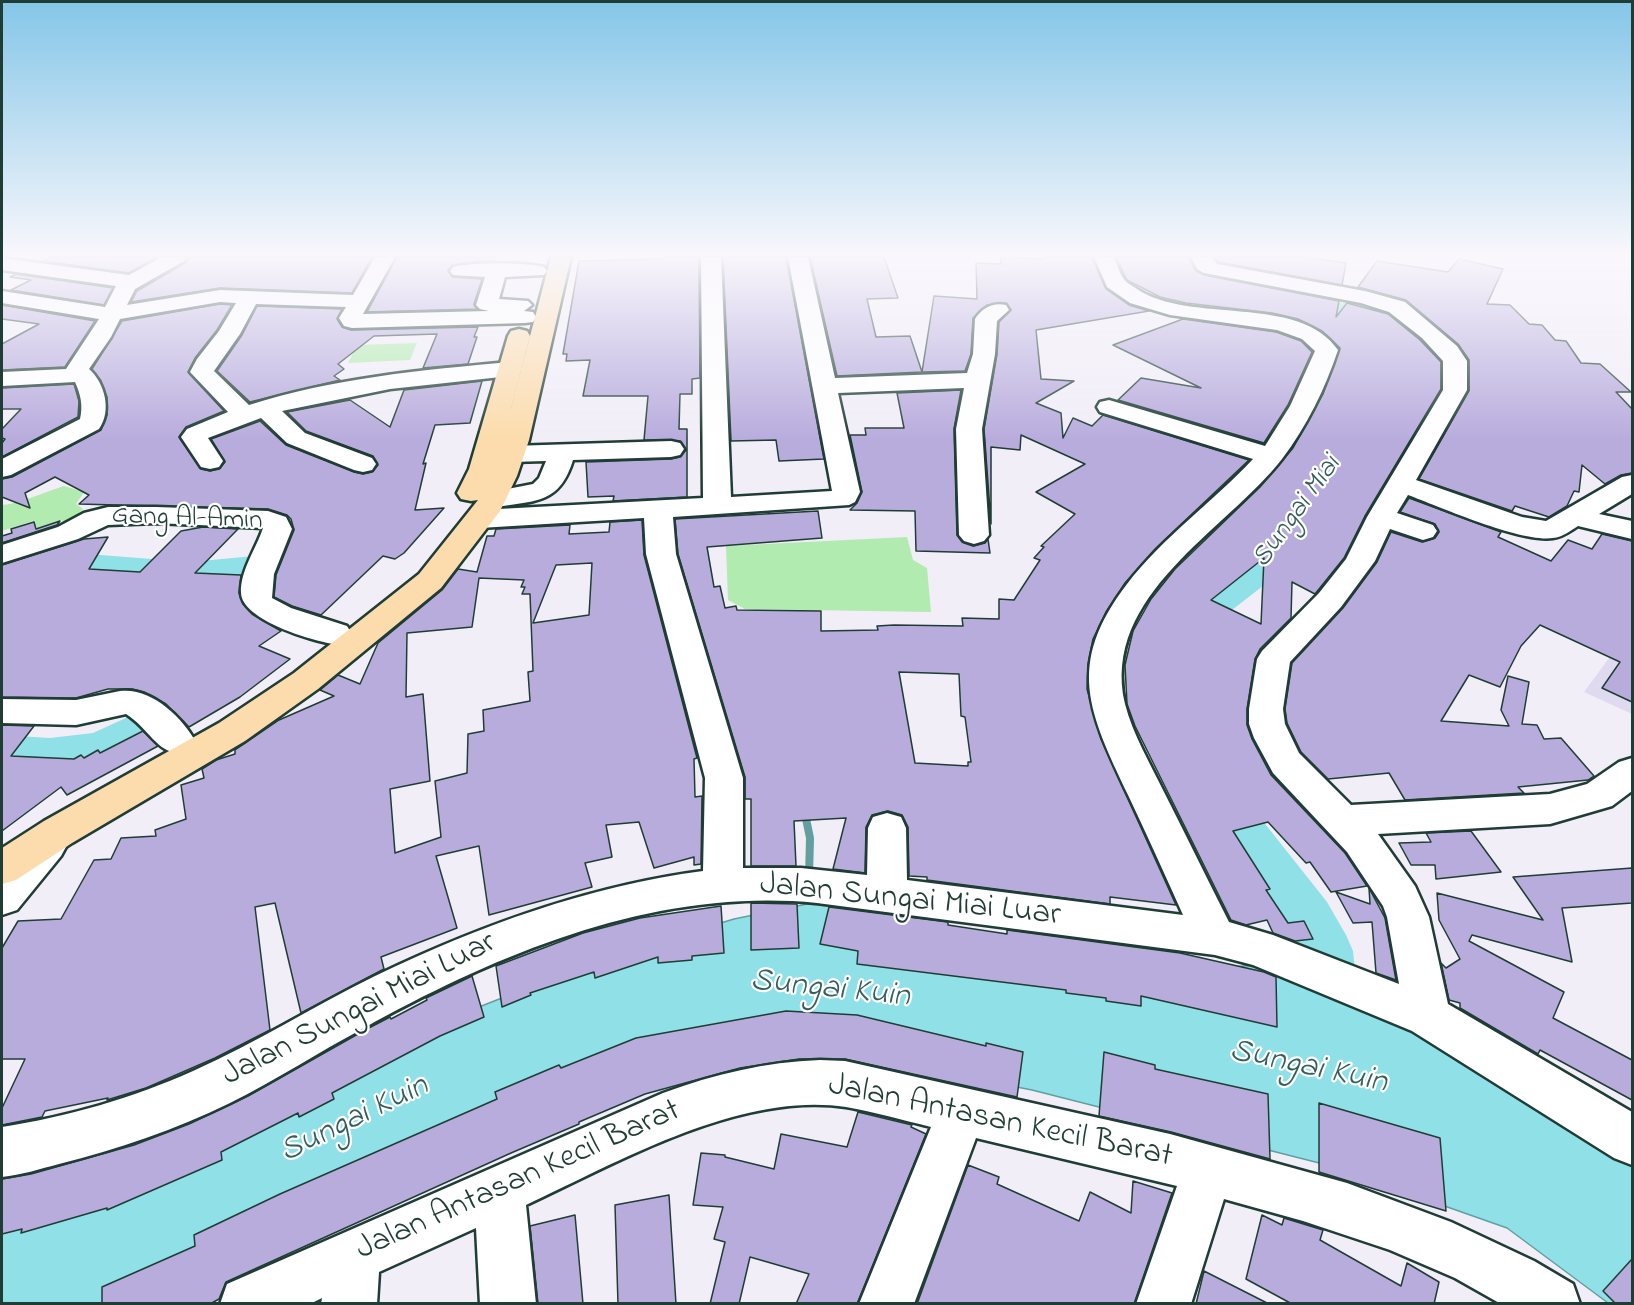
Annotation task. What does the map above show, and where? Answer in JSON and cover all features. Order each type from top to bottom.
[{"type":"highway","points":[[2,846],[162,725],[217,720],[336,634],[387,592],[453,524],[482,469],[506,445],[511,365],[524,318]]},
{"type":"highway","points":[[2,868],[58,832],[232,732],[306,681],[430,581],[486,510],[506,445],[536,318]]},
{"type":"street","points":[[2,469],[90,424],[94,416],[94,402],[83,375],[77,370],[100,337],[109,318]]},
{"type":"street","points":[[238,318],[229,334],[205,364],[202,372],[256,413],[297,438],[363,464]]},
{"type":"street","points":[[359,318],[359,321],[445,318]]},
{"type":"street","points":[[511,365],[476,362],[480,343],[488,325],[514,318]]},
{"type":"street","points":[[712,318],[717,506]]},
{"type":"street","points":[[486,510],[658,509],[839,499],[846,492],[810,318]]},
{"type":"street","points":[[974,535],[969,441],[977,381],[984,354],[986,320],[989,318]]},
{"type":"street","points":[[1215,937],[1117,729],[1106,692],[1107,654],[1121,619],[1152,574],[1184,538],[1248,481],[1271,456],[1298,412],[1327,350],[1324,344],[1307,332],[1292,327],[1230,318]]},
{"type":"street","points":[[1411,318],[1449,351],[1455,361],[1455,390],[1381,517],[1360,561],[1330,600],[1280,650],[1274,659],[1266,709],[1267,724],[1272,738],[1297,776],[1344,821],[1361,841],[1392,885],[1408,917],[1417,1012]]},
{"type":"street","points":[[210,462],[194,437],[198,433],[256,413],[362,385],[511,365]]},
{"type":"street","points":[[2,379],[83,375]]},
{"type":"street","points":[[824,386],[952,380],[977,381]]},
{"type":"street","points":[[1109,407],[1271,456]]},
{"type":"street","points":[[506,445],[562,452],[671,449]]},
{"type":"street","points":[[486,510],[548,486],[552,482],[562,452]]},
{"type":"street","points":[[1402,484],[1461,495],[1517,525],[1551,530],[1632,483]]},
{"type":"street","points":[[658,509],[661,554],[724,778],[723,886]]},
{"type":"street","name":"Gang Al-Amin","points":[[2,554],[68,533],[94,519],[117,515],[268,520],[276,523],[278,529],[262,567],[256,594],[257,601],[263,608],[336,634]]},
{"type":"street","points":[[1381,517],[1423,531]]},
{"type":"street","points":[[1576,517],[1632,530]]},
{"type":"street","points":[[2,711],[46,713],[87,711],[122,702],[162,725]]},
{"type":"street","points":[[1344,821],[1550,809],[1599,796],[1632,772]]},
{"type":"street","points":[[887,828],[887,895]]},
{"type":"street","points":[[2,898],[58,832]]},
{"type":"street","name":"Jalan Sungai Miai Luar","points":[[2,1152],[127,1121],[193,1096],[258,1064],[423,973],[531,928],[590,909],[646,896],[723,886],[806,885],[1215,937],[1258,948],[1417,1012],[1632,1140]]},
{"type":"street","name":"Jalan Antasan Kecil Barat","points":[[247,1304],[352,1279],[499,1191],[708,1099],[742,1090],[784,1083],[845,1084],[1090,1138],[1302,1194],[1461,1253],[1528,1287],[1553,1304]]},
{"type":"street","points":[[886,1304],[962,1110]]},
{"type":"street","points":[[1163,1304],[1208,1169]]},
{"type":"street","points":[[499,1191],[508,1304]]},
{"type":"shaded area","points":[[1632,627],[1632,714],[1584,692]]},
{"type":"green space","points":[[417,343],[410,360],[348,363],[357,345]]},
{"type":"green space","points":[[64,486],[84,492],[76,504],[83,509],[66,527],[62,520],[37,528],[33,521],[2,531],[2,505]]},
{"type":"green space","points":[[907,537],[913,560],[927,568],[931,612],[745,609],[728,600],[726,546]]},
{"type":"water","name":"Sungai Kuin","points":[[807,904],[847,908],[1053,945],[1223,968],[1254,965],[1433,1032],[1632,1156],[1632,1303],[1608,1303],[1507,1228],[1331,1166],[1032,1090],[879,1060],[778,1060],[637,1090],[170,1303],[2,1304],[2,1197],[36,1194],[423,1029],[601,959],[734,919]]},
{"type":"building","points":[[77,318],[95,321],[65,367],[2,370],[2,344],[39,324],[2,319]]},
{"type":"building","points":[[140,318],[224,318],[195,358],[188,372],[224,411],[186,427],[179,437],[201,469],[210,471],[219,469],[225,462],[211,439],[260,421],[286,445],[354,472],[363,474],[372,472],[378,465],[373,456],[306,431],[287,412],[350,400],[390,427],[404,390],[482,381],[470,423],[435,425],[423,464],[426,463],[415,510],[444,508],[404,553],[395,559],[383,556],[321,615],[292,606],[274,597],[276,575],[294,530],[291,519],[287,515],[268,509],[79,504],[89,495],[55,477],[25,493],[30,508],[2,497],[2,479],[12,477],[101,430],[107,415],[107,397],[101,381],[92,369],[122,321]]},
{"type":"building","points":[[251,318],[338,318],[342,327],[351,330],[478,327],[468,364],[423,368],[437,334],[374,336],[338,364],[344,369],[334,376],[340,380],[250,402],[217,371]]},
{"type":"building","points":[[569,318],[700,318],[700,378],[692,379],[692,394],[680,394],[679,429],[687,429],[687,497],[613,501],[614,496],[588,497],[586,462],[671,459],[680,457],[686,450],[680,441],[644,440],[648,396],[583,396],[590,360],[566,361],[567,354],[563,354]]},
{"type":"building","points":[[726,318],[797,318],[824,459],[779,461],[776,440],[731,441]]},
{"type":"building","points":[[824,318],[871,318],[876,337],[910,336],[922,372],[837,376]]},
{"type":"building","points":[[931,318],[973,318],[971,354],[965,371],[922,372]]},
{"type":"building","points":[[1003,318],[1108,318],[1036,330],[1041,379],[1074,381],[1036,403],[1061,413],[1063,438],[1073,418],[1092,426],[1103,415],[1249,460],[1155,549],[1125,583],[1106,612],[1093,639],[1088,664],[1087,689],[1101,739],[1176,905],[1110,897],[1110,904],[909,876],[908,827],[902,815],[888,811],[872,815],[866,827],[865,873],[833,869],[846,818],[794,821],[796,866],[751,866],[751,799],[745,799],[745,777],[678,554],[675,519],[818,511],[822,538],[707,547],[714,587],[720,586],[725,608],[736,606],[737,610],[821,611],[821,631],[878,630],[877,626],[894,625],[963,626],[962,618],[999,619],[999,599],[1014,600],[1040,560],[1034,558],[1044,547],[1041,546],[1075,514],[1036,492],[1085,464],[1021,435],[1020,450],[991,447],[991,524],[984,429],[997,354],[999,322]],"holes":[[[899,672],[959,674],[961,716],[965,717],[971,762],[968,762],[968,766],[915,763]]]},
{"type":"building","points":[[1293,318],[1393,318],[1420,340],[1441,362],[1441,389],[1365,516],[1344,558],[1315,594],[1292,582],[1291,618],[1260,649],[1255,659],[1247,709],[1247,725],[1252,739],[1271,775],[1345,853],[1367,886],[1331,892],[1310,862],[1306,863],[1268,822],[1233,831],[1270,889],[1266,890],[1288,923],[1304,921],[1313,939],[1295,941],[1273,933],[1267,920],[1246,925],[1231,920],[1135,726],[1127,704],[1125,665],[1133,631],[1151,599],[1175,569],[1260,487],[1293,448],[1323,394],[1340,348],[1322,331]],"holes":[[[1264,558],[1261,624],[1211,600]]]},
{"type":"building","points":[[1427,318],[1523,318],[1529,324],[1542,325],[1555,340],[1566,341],[1581,363],[1600,364],[1631,392],[1616,392],[1632,409],[1632,473],[1621,475],[1605,484],[1582,465],[1579,492],[1574,491],[1567,506],[1549,517],[1515,506],[1512,511],[1419,479],[1469,391],[1469,360],[1458,344]]},
{"type":"building","points":[[1183,319],[1276,332],[1301,341],[1312,352],[1288,405],[1264,443],[1118,400],[1141,378],[1201,388],[1113,345]]},
{"type":"building","points":[[74,384],[79,401],[78,417],[2,457],[2,443],[5,439],[2,438],[2,429],[21,409],[2,409],[2,388]]},
{"type":"building","points":[[961,390],[954,429],[957,535],[962,542],[973,546],[985,543],[988,539],[990,553],[916,551],[915,511],[850,510],[857,503],[862,492],[850,435],[866,435],[865,428],[904,428],[897,393]]},
{"type":"building","points":[[1409,498],[1501,532],[1498,537],[1551,561],[1568,540],[1592,549],[1602,534],[1632,541],[1632,702],[1602,688],[1620,662],[1540,625],[1521,646],[1500,687],[1469,675],[1441,721],[1509,726],[1501,710],[1508,676],[1529,682],[1522,724],[1537,725],[1544,739],[1561,738],[1594,776],[1588,780],[1518,787],[1524,793],[1405,800],[1389,773],[1328,779],[1301,752],[1287,723],[1285,709],[1292,663],[1343,608],[1377,562],[1391,532],[1422,542],[1435,538],[1439,532],[1435,524],[1400,512]]},
{"type":"building","points":[[642,520],[644,555],[697,758],[694,759],[695,797],[702,796],[701,864],[694,865],[694,857],[654,868],[639,822],[606,825],[612,857],[585,863],[592,887],[489,915],[479,846],[436,856],[457,928],[381,957],[384,969],[301,1013],[275,903],[255,907],[270,1030],[215,1058],[146,1088],[107,1100],[108,1098],[45,1111],[42,1117],[2,1125],[2,1108],[25,1059],[2,1059],[2,948],[18,921],[61,919],[94,860],[111,859],[121,838],[156,836],[155,830],[186,819],[181,785],[204,778],[202,769],[216,760],[235,754],[235,750],[279,720],[334,696],[320,690],[338,675],[360,684],[378,643],[442,590],[458,569],[477,572],[487,536],[494,536],[496,529],[570,525],[569,534],[609,532],[610,522]],"holes":[[[592,563],[589,615],[533,623],[556,565]],[[479,578],[524,580],[521,587],[525,587],[522,594],[530,594],[533,671],[528,672],[530,701],[483,710],[484,731],[468,734],[467,773],[435,781],[441,837],[395,853],[390,789],[430,781],[423,694],[406,697],[407,633],[472,627]]]},
{"type":"building","points":[[60,521],[57,525],[2,543],[2,536],[12,533],[11,529],[34,522],[36,529]]},
{"type":"building","points":[[203,527],[238,529],[195,573],[241,575],[239,593],[243,604],[252,614],[281,631],[259,646],[290,659],[240,697],[189,727],[166,704],[144,692],[132,689],[108,689],[76,698],[2,697],[2,565],[84,539],[108,537],[89,569],[140,572],[181,531]]},
{"type":"building","points":[[2,725],[34,726],[11,756],[74,759],[81,755],[84,758],[98,750],[100,753],[143,731],[158,746],[67,795],[61,787],[2,831]]},
{"type":"building","points":[[1471,831],[1501,872],[1436,879],[1435,865],[1411,865],[1399,843],[1431,842],[1426,833]]},
{"type":"building","points":[[1632,868],[1632,903],[1562,908],[1572,962],[1472,935],[1469,941],[1564,992],[1553,1018],[1632,1060],[1632,1100],[1540,1050],[1538,1054],[1460,1008],[1460,1003],[1449,1000],[1441,963],[1446,968],[1460,959],[1439,920],[1437,893],[1543,920],[1513,877]]},
{"type":"building","points":[[1369,888],[1385,918],[1396,980],[1376,973],[1372,922],[1353,923],[1336,892],[1370,904]]},
{"type":"building","points":[[751,903],[797,904],[799,948],[751,950]]},
{"type":"building","points":[[721,906],[724,953],[692,956],[692,960],[658,963],[658,957],[595,978],[594,972],[530,993],[531,995],[502,1007],[496,966],[583,933],[640,918]]},
{"type":"building","points":[[829,907],[948,922],[948,925],[1007,934],[1007,930],[1180,953],[1264,972],[1276,977],[1277,1027],[1141,996],[1141,1006],[1106,1001],[1106,998],[1066,993],[1066,990],[857,964],[858,951],[820,944]]},
{"type":"building","points":[[472,976],[484,1017],[440,1036],[332,1093],[334,1099],[299,1117],[298,1113],[221,1152],[222,1160],[107,1210],[107,1208],[21,1233],[22,1229],[2,1234],[2,1179],[31,1174],[134,1145],[189,1124],[248,1096],[365,1030],[390,1017],[391,1019],[427,1000],[426,998]]},
{"type":"building","points":[[786,1011],[857,1015],[986,1046],[986,1043],[1023,1052],[1017,1097],[845,1059],[799,1059],[740,1068],[645,1094],[579,1122],[579,1124],[226,1282],[219,1299],[210,1304],[102,1304],[102,1287],[195,1246],[194,1235],[280,1194],[497,1099],[495,1092],[559,1065],[561,1068],[636,1038]]},
{"type":"building","points":[[1104,1052],[1155,1065],[1155,1069],[1268,1094],[1270,1159],[1171,1132],[1099,1116]]},
{"type":"building","points":[[1319,1103],[1440,1138],[1446,1211],[1319,1172]]},
{"type":"building","points":[[858,1112],[912,1125],[911,1127],[926,1134],[857,1304],[796,1304],[809,1274],[750,1257],[739,1304],[710,1304],[725,1242],[714,1239],[723,1207],[693,1205],[701,1153],[725,1155],[725,1157],[774,1169],[781,1134],[847,1147]]},
{"type":"building","points":[[968,1165],[999,1177],[997,1184],[1079,1221],[1090,1192],[1131,1213],[1133,1181],[1172,1193],[1134,1304],[917,1304]]},
{"type":"building","points":[[669,1195],[676,1304],[618,1304],[615,1205]]},
{"type":"building","points":[[575,1215],[583,1304],[538,1304],[530,1226]]},
{"type":"building","points":[[1262,1215],[1282,1225],[1284,1218],[1323,1230],[1320,1240],[1401,1286],[1407,1263],[1439,1282],[1434,1304],[1292,1304],[1246,1279]]},
{"type":"building","points":[[1632,1259],[1632,1304],[1616,1304],[1603,1291]]},
{"type":"building","points":[[1204,1271],[1269,1304],[1196,1304]]},
{"type":"waterway","name":"Sungai Miai","points":[[1371,318],[1391,334]]},
{"type":"waterway","points":[[2,596],[38,570],[62,563],[190,573],[262,567],[307,542],[321,518]]},
{"type":"waterway","name":"Sungai Miai","points":[[1181,645],[1186,632],[1205,611],[1268,564],[1297,524]]},
{"type":"waterway","points":[[2,751],[50,755],[100,749],[165,718],[219,680]]},
{"type":"waterway","name":"Sungai Miai","points":[[1208,784],[1309,918],[1327,951],[1331,1012]]},
{"type":"waterway","points":[[805,814],[810,838],[809,877]]}]
